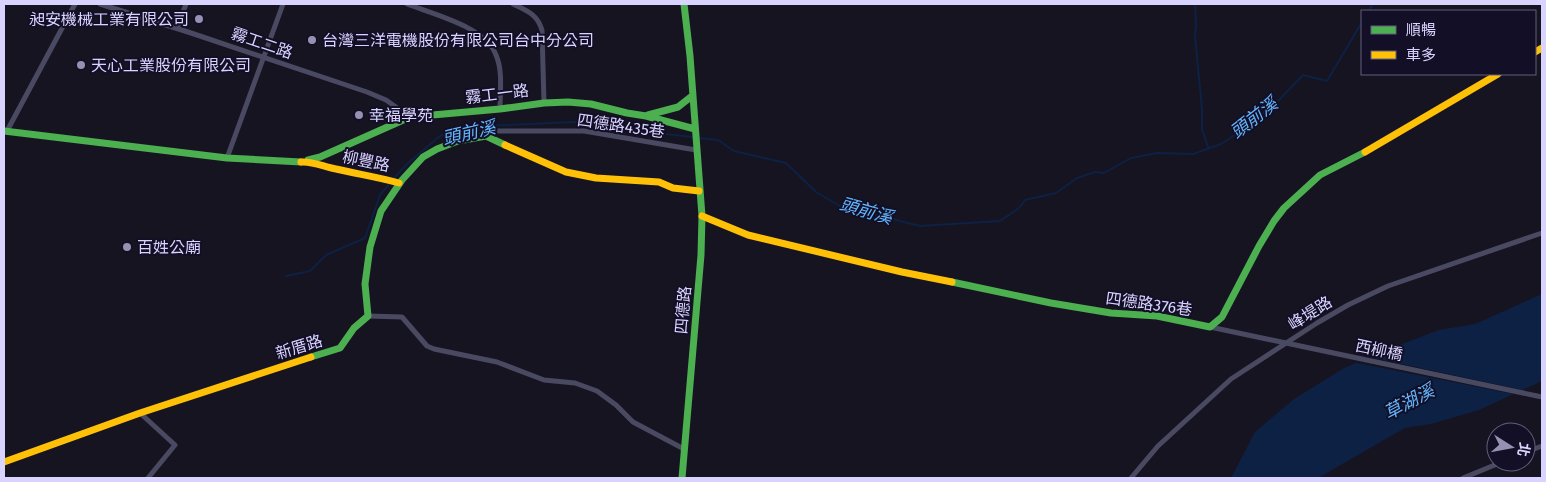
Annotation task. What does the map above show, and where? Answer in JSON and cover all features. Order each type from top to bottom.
[{"type":"street","points":[[6,131],[75,4]]},
{"type":"street","name":"霧工二路","points":[[100,4],[177,28],[386,100],[410,117]]},
{"type":"street","points":[[177,28],[186,4]]},
{"type":"street","points":[[227,158],[283,4]]},
{"type":"street","points":[[407,4],[462,24],[484,37],[496,53],[500,70],[500,109]]},
{"type":"street","points":[[513,4],[534,15],[542,30],[544,103]]},
{"type":"street","points":[[684,4],[695,131]]},
{"type":"street","name":"四德路376巷","points":[[702,216],[748,235],[902,272],[1051,303],[1111,313],[1157,316],[1210,327],[1222,317],[1274,221],[1284,208],[1320,175],[1359,156],[1496,75]]},
{"type":"street","points":[[646,116],[685,104],[692,96]]},
{"type":"street","name":"霧工一路","points":[[308,161],[410,117],[544,103],[568,102],[591,104],[646,116],[695,131]]},
{"type":"street","name":"柳豐路","points":[[6,131],[227,158],[308,161],[334,169],[399,183],[423,157],[437,149],[458,141],[486,136]]},
{"type":"street","name":"四德路435巷","points":[[486,136],[488,131],[584,131],[696,147]]},
{"type":"street","name":"四德路","points":[[682,478],[701,255],[702,216],[695,131]]},
{"type":"street","points":[[486,136],[566,172],[596,178],[659,182],[672,188],[699,191]]},
{"type":"street","points":[[399,183],[382,211],[372,239],[365,284],[368,316],[402,317],[427,346],[434,349],[497,362],[544,380],[575,383],[597,390],[633,422],[684,449]]},
{"type":"street","name":"峰堤路","points":[[1131,478],[1158,446],[1231,379],[1348,305],[1388,286],[1542,234]]},
{"type":"street","name":"新厝路","points":[[4,462],[240,379],[340,348],[354,328],[368,316]]},
{"type":"street","name":"西柳橋","points":[[1210,327],[1542,397]]},
{"type":"street","points":[[140,413],[175,445],[148,478]]},
{"type":"street","points":[[1463,478],[1486,469]]},
{"type":"water","name":"草湖溪","points":[[1542,294],[1542,381],[1479,410],[1431,424],[1405,428],[1318,478],[1231,478],[1255,432],[1294,399],[1344,368],[1439,330],[1475,324]]},
{"type":"pier","points":[[1365,356],[1527,391],[1518,395],[1352,362]]},
{"type":"waterway","points":[[1195,4],[1195,37],[1202,109],[1202,129],[1208,147]]},
{"type":"waterway","name":"頭前溪","points":[[1370,10],[1373,4]]},
{"type":"waterway","name":"頭前溪","points":[[698,138],[718,140],[734,151],[786,163],[816,192],[840,206],[920,226],[1000,221],[1019,208],[1025,200],[1056,193],[1077,178],[1095,172],[1104,173],[1131,158],[1157,153],[1193,154],[1221,144],[1241,131],[1278,101],[1303,75],[1327,81],[1361,24]]},
{"type":"waterway","name":"頭前溪","points":[[394,178],[408,163],[440,136],[451,132],[486,126],[575,122],[693,137]]},
{"type":"waterway","name":"頭前溪","points":[[286,276],[310,271],[326,255],[365,238],[380,195],[391,182]]},
{"type":"traffic: fast","points":[[682,478],[701,255],[702,216],[690,56],[684,4]]},
{"type":"traffic: fast","points":[[648,115],[678,107],[692,96]]},
{"type":"traffic: fast","points":[[308,160],[320,157],[410,117],[544,103],[568,102],[591,104],[695,129]]},
{"type":"traffic: fast","points":[[4,131],[227,158],[301,162]]},
{"type":"traffic: fast","points":[[311,357],[340,348],[354,328],[368,316],[365,284],[370,247],[381,211],[402,180],[423,157],[458,141],[486,136],[505,145]]},
{"type":"traffic: fast","points":[[952,282],[1051,303],[1111,313],[1157,316],[1210,327],[1222,317],[1259,246],[1284,208],[1320,175],[1365,152]]},
{"type":"traffic: slow","points":[[1536,51],[1542,48]]},
{"type":"traffic: slow","points":[[1365,152],[1496,75]]},
{"type":"traffic: slow","points":[[505,145],[566,172],[596,178],[659,182],[673,188],[699,191]]},
{"type":"traffic: slow","points":[[301,162],[314,163],[399,183]]},
{"type":"traffic: slow","points":[[702,216],[748,235],[952,282]]},
{"type":"traffic: slow","points":[[4,462],[140,413],[311,357]]},
{"type":"place","name":"昶安機械工業有限公司","points":[[199,19]]},
{"type":"place","name":"台灣三洋電機股份有限公司台中分公司","points":[[312,40]]},
{"type":"place","name":"天心工業股份有限公司","points":[[81,65]]},
{"type":"place","name":"幸福學苑","points":[[359,115]]},
{"type":"place","name":"百姓公廟","points":[[127,247]]}]
